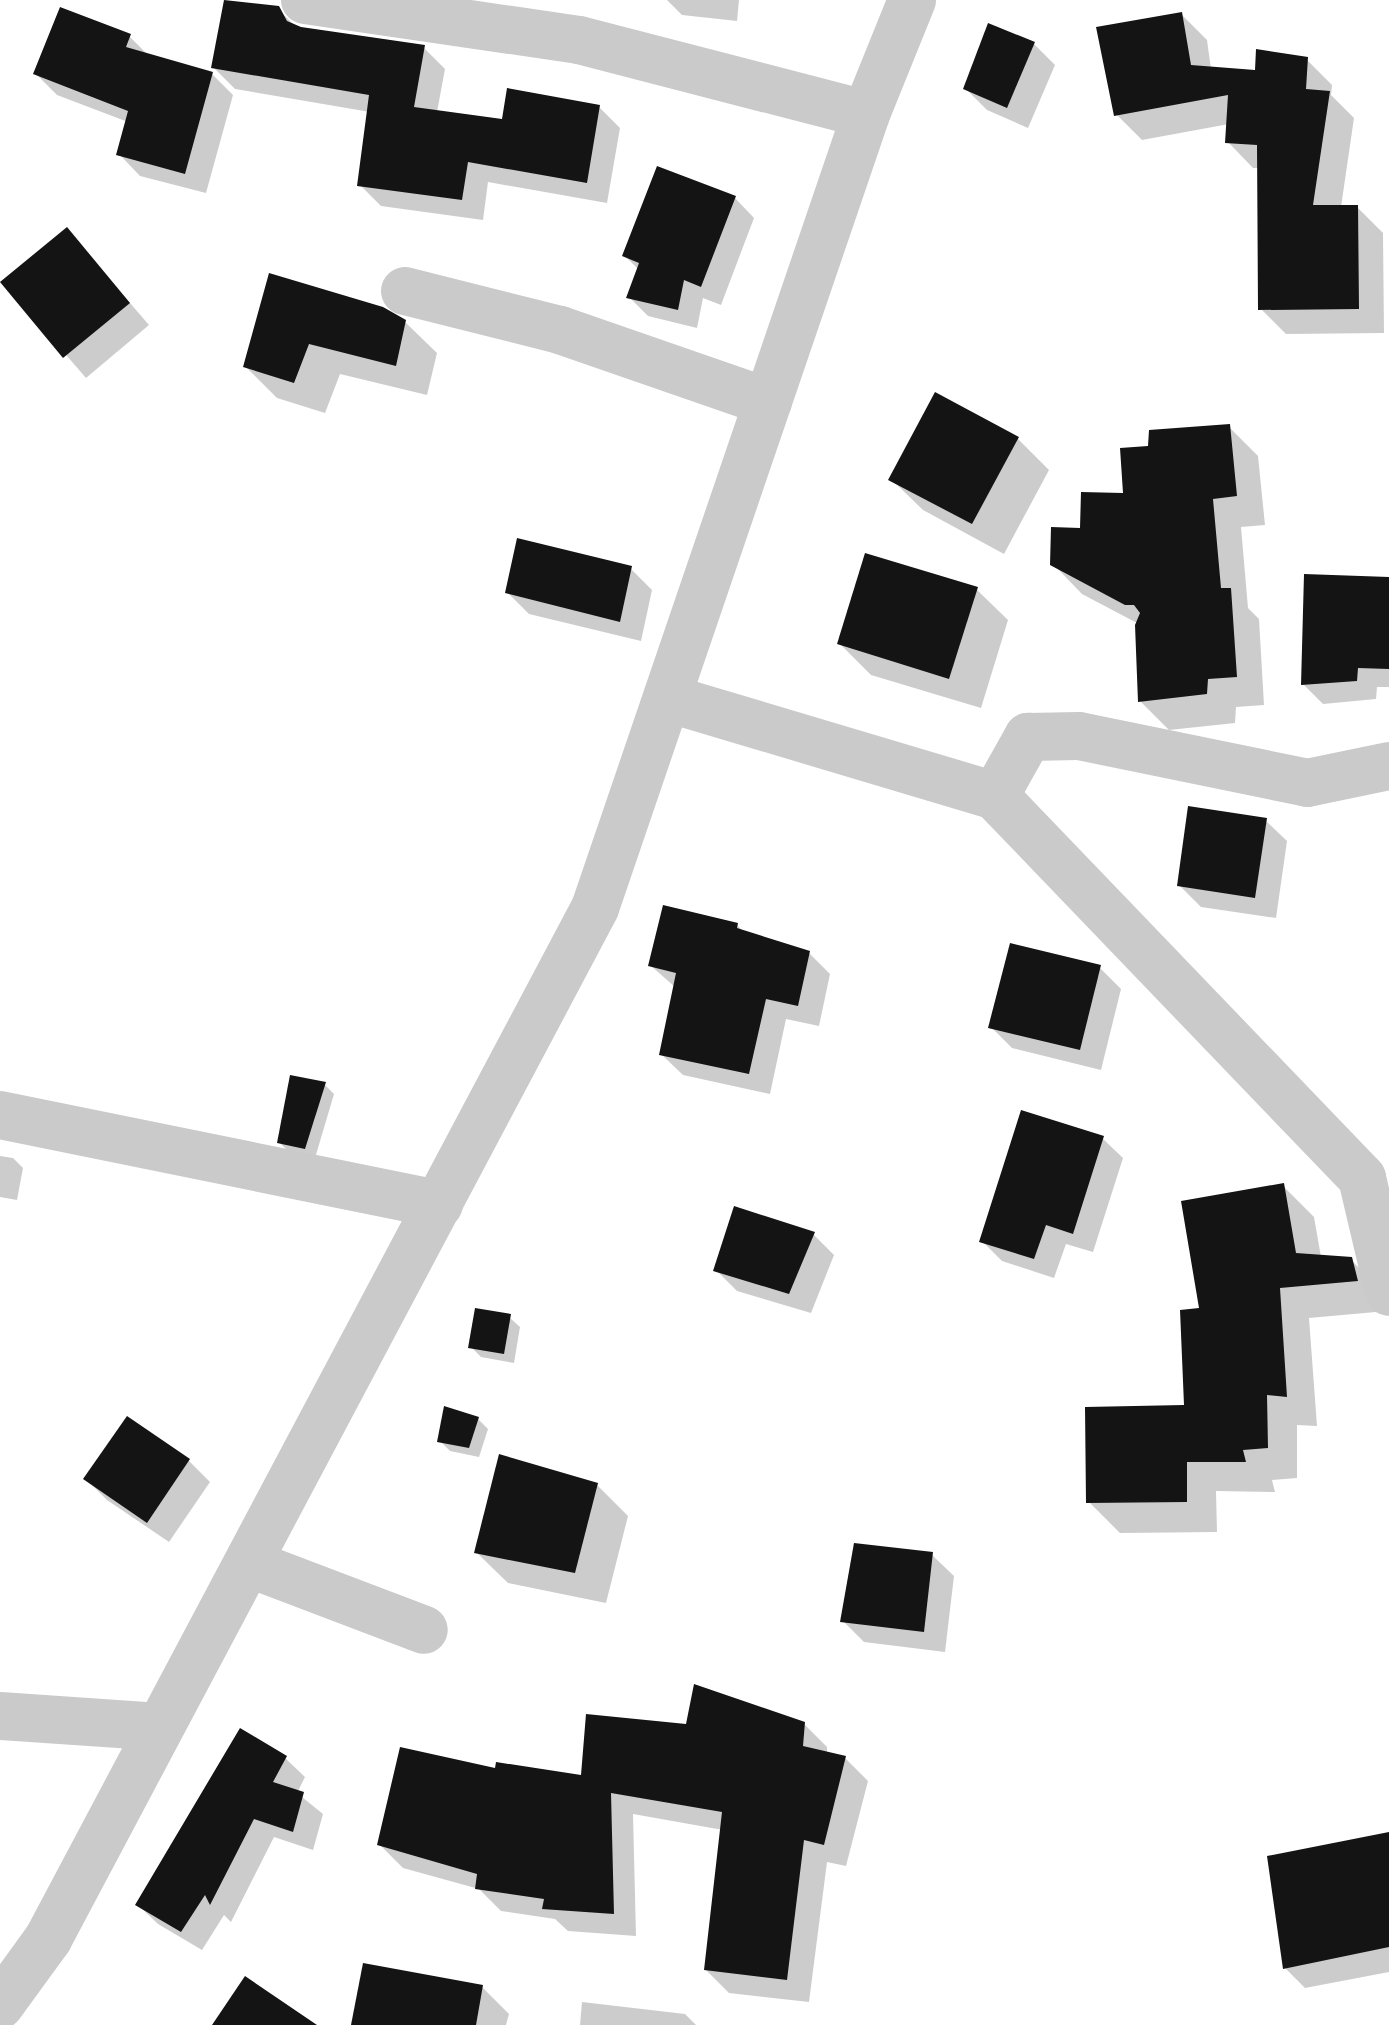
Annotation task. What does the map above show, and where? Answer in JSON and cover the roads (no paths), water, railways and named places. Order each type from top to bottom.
[{"type":"street","points":[[305,0],[579,40],[866,114]]},
{"type":"street","points":[[0,2006],[48,1939],[596,908],[866,114],[912,0]]},
{"type":"street","points":[[405,291],[560,330],[768,402]]},
{"type":"street","points":[[667,698],[995,796],[1362,1178],[1389,1292]]},
{"type":"street","points":[[995,796],[1028,736],[1079,736],[1307,783],[1389,766]]},
{"type":"street","points":[[0,1115],[439,1204]]},
{"type":"street","points":[[248,1563],[424,1630]]},
{"type":"street","points":[[0,1716],[160,1727]]}]
